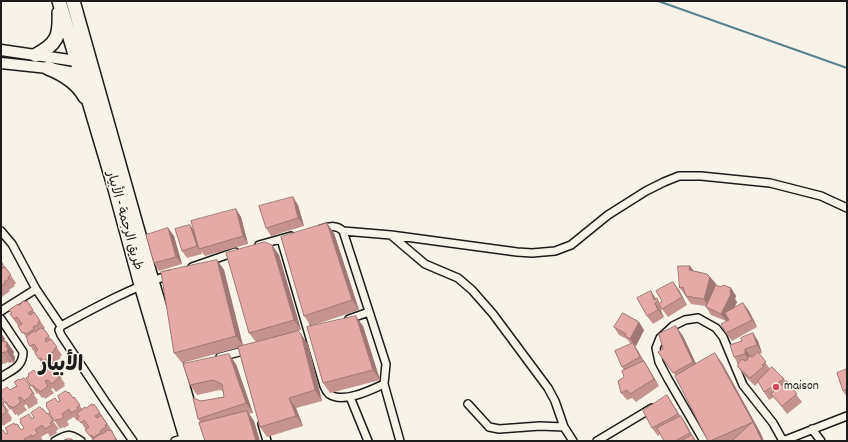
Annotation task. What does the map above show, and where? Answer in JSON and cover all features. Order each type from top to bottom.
[{"type":"highway","points":[[36,56],[51,46],[58,34],[59,1]]},
{"type":"highway","name":"طريق الرجمة - الأبيار","points":[[59,1],[115,189],[147,283],[182,368],[199,441]]},
{"type":"highway","name":"طريق الرجمة - الأبيار","points":[[73,1],[91,63],[147,283],[182,440]]},
{"type":"highway","points":[[48,68],[64,75],[77,86],[89,105]]},
{"type":"street","points":[[1,50],[36,56],[79,68],[94,77]]},
{"type":"street","points":[[1,63],[48,68],[79,68],[91,63]]},
{"type":"street","points":[[343,231],[391,235],[436,242],[532,253],[554,251],[571,245],[608,215],[646,191],[679,176],[701,176],[770,183],[821,196],[847,208]]},
{"type":"street","points":[[313,231],[334,226],[340,227],[343,231],[386,364],[384,384],[400,441]]},
{"type":"street","points":[[1,231],[12,244],[36,288],[61,326]]},
{"type":"street","points":[[250,248],[300,234]]},
{"type":"street","points":[[391,235],[425,264],[458,278],[472,290],[493,314],[548,388],[564,427],[573,441]]},
{"type":"street","points":[[281,239],[311,331],[326,391],[337,397],[350,397],[384,384]]},
{"type":"street","points":[[187,269],[229,258],[243,250]]},
{"type":"street","points":[[133,441],[60,335],[59,330],[61,326],[109,300],[173,273]]},
{"type":"street","points":[[1,311],[36,288]]},
{"type":"street","points":[[342,321],[369,312]]},
{"type":"street","points":[[704,441],[673,396],[659,362],[656,348],[660,338],[673,326],[685,320],[698,318],[716,328],[723,337],[743,385],[773,423],[783,441],[847,416]]},
{"type":"street","points":[[1,319],[23,352],[23,358],[20,365],[1,377]]},
{"type":"street","points":[[300,334],[311,331]]},
{"type":"street","points":[[213,359],[256,347]]},
{"type":"street","points":[[241,351],[243,359]]},
{"type":"street","points":[[350,397],[368,441]]},
{"type":"street","points":[[468,404],[489,427],[499,429],[540,426],[564,427]]},
{"type":"street","points":[[597,441],[657,406]]},
{"type":"street","points":[[260,419],[266,441]]},
{"type":"street","points":[[812,429],[821,441]]},
{"type":"street","points":[[55,441],[65,435],[73,436],[81,441]]},
{"type":"building","points":[[293,197],[298,218],[266,228],[259,206]]},
{"type":"building","points":[[236,209],[243,236],[199,249],[191,221]]},
{"type":"building","points":[[327,223],[352,300],[304,316],[281,237]]},
{"type":"building","points":[[190,225],[197,246],[182,251],[175,229]]},
{"type":"building","points":[[168,228],[176,257],[154,263],[146,235]]},
{"type":"building","points":[[265,242],[272,245],[294,320],[249,333],[226,253]]},
{"type":"building","points":[[217,260],[236,336],[174,353],[161,272]]},
{"type":"building","points":[[678,266],[690,266],[689,270],[707,274],[710,277],[704,299],[686,296],[683,287],[680,288]]},
{"type":"building","points":[[5,267],[11,275],[8,277],[9,279],[4,282],[5,284],[1,286],[1,270]]},
{"type":"building","points":[[673,282],[682,297],[662,309],[659,304],[662,301],[656,291]]},
{"type":"building","points":[[716,285],[721,287],[723,285],[731,288],[731,294],[721,314],[706,307]]},
{"type":"building","points":[[651,291],[654,300],[657,298],[658,301],[655,303],[658,310],[647,316],[637,298]]},
{"type":"building","points":[[24,301],[27,301],[33,310],[28,313],[30,315],[34,312],[40,321],[38,322],[39,324],[33,327],[34,329],[26,334],[24,332],[22,333],[18,326],[22,324],[17,317],[14,319],[9,310]]},
{"type":"building","points":[[743,303],[752,320],[726,333],[721,324],[729,320],[725,313]]},
{"type":"building","points":[[623,313],[639,322],[630,339],[625,336],[626,334],[614,327]]},
{"type":"building","points":[[356,316],[373,370],[323,383],[307,327]]},
{"type":"building","points":[[676,326],[693,362],[673,373],[658,352],[663,349],[659,334]]},
{"type":"building","points":[[43,328],[49,336],[45,339],[46,342],[51,339],[57,347],[50,354],[51,356],[43,361],[41,358],[39,359],[35,353],[38,350],[34,344],[30,346],[26,337]]},
{"type":"building","points":[[298,331],[301,334],[315,390],[289,398],[296,416],[260,427],[238,347]]},
{"type":"building","points":[[753,333],[757,345],[745,349],[745,354],[734,357],[730,345],[742,341],[741,338]]},
{"type":"building","points":[[1,341],[7,342],[7,352],[1,352]]},
{"type":"building","points":[[633,343],[640,357],[622,367],[615,351]]},
{"type":"building","points":[[758,352],[766,362],[762,365],[764,366],[750,378],[738,367],[738,363],[742,359],[745,361],[747,360],[748,357],[752,357]]},
{"type":"building","points":[[715,353],[753,422],[708,441],[675,376]]},
{"type":"building","points":[[229,354],[246,403],[198,419],[193,398],[201,401],[224,397],[222,384],[213,380],[190,385],[183,364]]},
{"type":"building","points":[[51,361],[59,378],[51,384],[48,380],[45,381],[48,386],[40,392],[33,385],[31,386],[26,378],[29,376],[28,374],[34,370],[37,374],[43,369],[41,365]]},
{"type":"building","points":[[644,361],[654,379],[630,394],[627,390],[621,393],[618,381],[624,377],[622,371]]},
{"type":"building","points":[[772,367],[784,379],[764,392],[758,381]]},
{"type":"building","points":[[847,369],[847,389],[843,391],[837,373]]},
{"type":"building","points":[[24,378],[33,393],[24,401],[21,397],[18,398],[21,402],[13,408],[11,406],[10,407],[1,397],[1,391],[7,387],[10,390],[17,386],[14,382]]},
{"type":"building","points":[[787,381],[797,394],[782,406],[771,394]]},
{"type":"building","points":[[66,391],[68,393],[69,392],[73,398],[74,397],[80,405],[77,407],[78,409],[71,413],[69,409],[62,414],[64,417],[54,421],[46,406],[46,403],[55,398],[58,402],[60,401],[58,396]]},
{"type":"building","points":[[667,395],[678,414],[652,428],[643,411]]},
{"type":"building","points":[[1,400],[4,403],[2,404],[6,412],[1,416]]},
{"type":"building","points":[[92,404],[92,406],[94,404],[100,413],[95,416],[97,418],[101,415],[107,424],[105,425],[106,427],[100,431],[101,432],[93,438],[92,435],[90,436],[85,430],[89,427],[84,420],[81,423],[77,418],[79,417],[77,413]]},
{"type":"building","points":[[40,407],[47,414],[48,413],[53,421],[50,423],[52,425],[45,429],[42,425],[35,430],[38,433],[32,437],[32,435],[24,439],[25,441],[1,441],[1,431],[3,430],[6,434],[8,433],[5,428],[14,423],[15,425],[17,424],[21,430],[24,428],[20,422],[20,419],[29,414],[32,419],[34,417],[31,413]]},
{"type":"building","points":[[247,411],[256,441],[205,441],[199,423]]},
{"type":"building","points":[[681,416],[690,433],[675,441],[664,441],[657,428]]},
{"type":"building","points":[[753,422],[762,441],[732,441]]},
{"type":"building","points":[[108,430],[111,430],[116,439],[113,441],[94,441],[93,439]]},
{"type":"building","points":[[692,435],[695,441],[681,441]]},
{"type":"waterway","points":[[658,1],[847,68]]},
{"type":"place","name":"maison","points":[[776,387]]},
{"type":"district","name":"الأبيار","points":[[61,367]]}]
